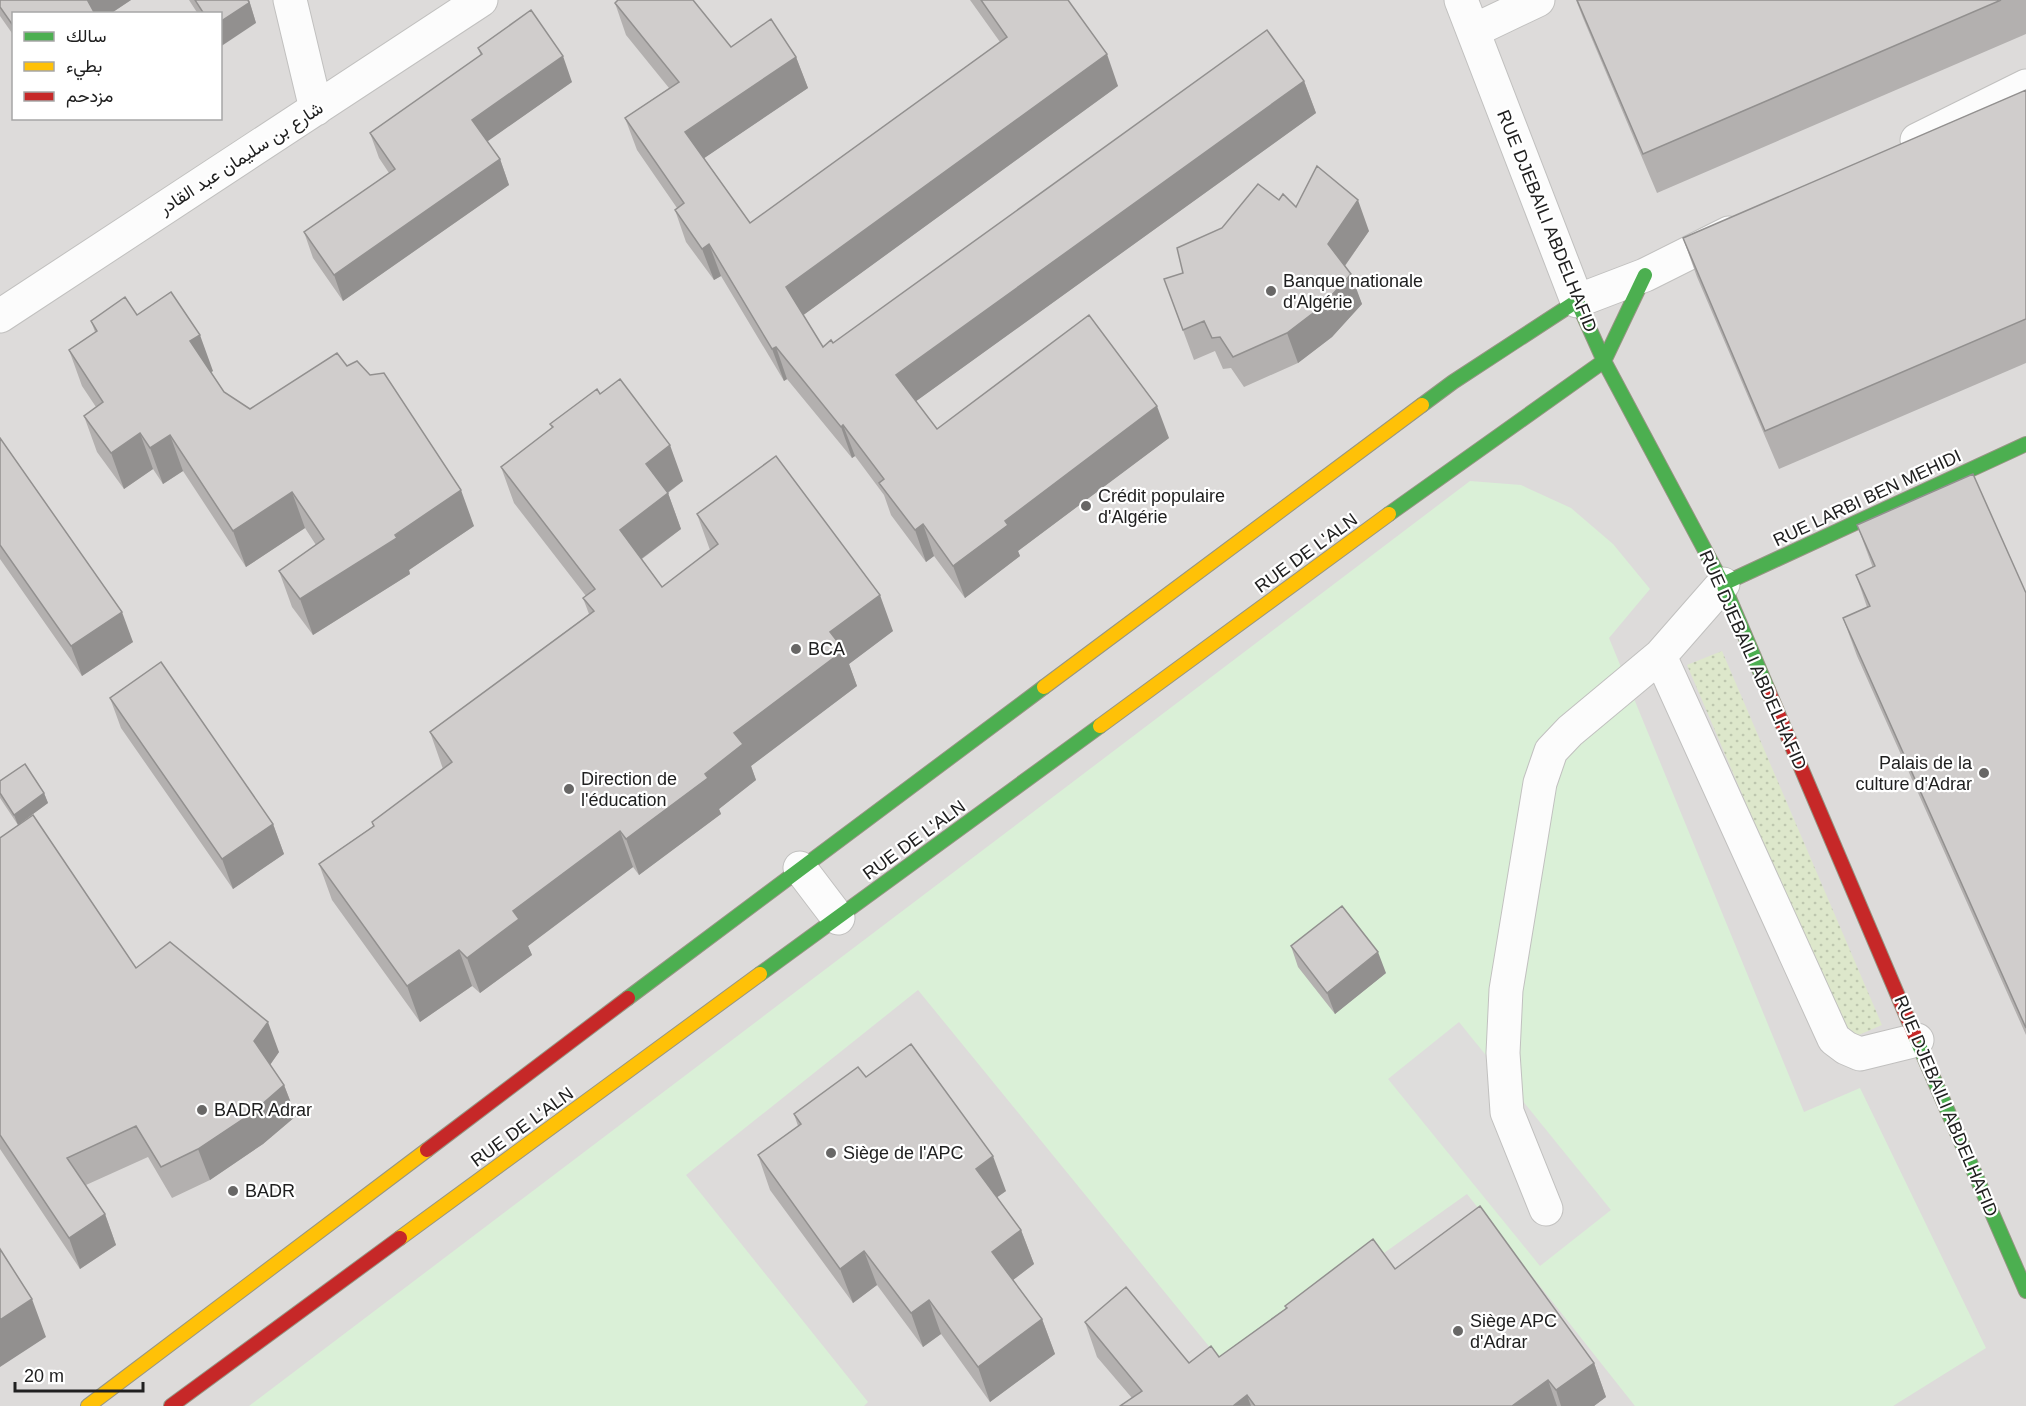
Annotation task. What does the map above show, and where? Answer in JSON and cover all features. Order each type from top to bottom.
[{"type":"street","points":[[290,0],[316,109]]},
{"type":"street","name":"شارع بن سليمان عبد القادر","points":[[0,316],[481,0]]},
{"type":"street","name":"RUE DJEBAILI ABDELHAFID","points":[[1461,0],[1577,301],[1604,361],[1723,584],[2026,1291]]},
{"type":"street","points":[[1473,31],[1538,0]]},
{"type":"street","points":[[1888,154],[2026,86]]},
{"type":"street","points":[[1577,301],[1645,275],[1751,223]]},
{"type":"street","name":"RUE DE L'ALN","points":[[171,1406],[1455,466],[1604,361],[1645,275]]},
{"type":"street","name":"RUE DE L'ALN","points":[[88,1406],[800,868],[1453,382],[1577,301]]},
{"type":"street","name":"RUE LARBI BEN MEHIDI","points":[[1723,584],[2026,444]]},
{"type":"street","points":[[1546,1209],[1507,1112],[1503,1053],[1506,990],[1540,783],[1551,751],[1570,731],[1660,656],[1723,584]]},
{"type":"street","points":[[1660,656],[1834,1039],[1860,1054],[1917,1040]]},
{"type":"street","points":[[800,868],[838,918]]},
{"type":"shaded area","points":[[0,0],[2026,0],[2026,1406],[0,1406]]},
{"type":"shaded area","points":[[1459,1022],[1611,1210],[1540,1266],[1388,1079]]},
{"type":"green space","points":[[1470,481],[1521,485],[1571,508],[1613,544],[1650,589],[1609,638],[1804,1112],[1860,1088],[1986,1348],[1893,1406],[1635,1406],[1467,1194],[1225,1366],[918,990],[686,1175],[868,1402],[864,1406],[249,1406]]},
{"type":"green space","points":[[1722,651],[1882,1025],[1847,1040],[1687,665]]},
{"type":"building","points":[[0,0],[90,0],[88,1],[94,12],[12,12],[12,24],[0,7]]},
{"type":"building","points":[[195,0],[248,0],[249,3],[222,21],[222,12],[203,12]]},
{"type":"building","points":[[618,0],[693,0],[731,47],[771,19],[796,57],[685,132],[750,223],[1007,37],[981,0],[1068,0],[1107,54],[786,287],[823,347],[831,340],[833,343],[1267,30],[1304,81],[896,375],[937,429],[1089,315],[1157,406],[1005,521],[1008,525],[953,566],[923,524],[915,530],[879,483],[884,479],[843,425],[841,427],[776,347],[772,349],[709,244],[702,249],[675,210],[684,203],[625,118],[679,82],[615,3]]},
{"type":"building","points":[[1577,0],[2001,0],[1643,154]]},
{"type":"building","points":[[531,10],[563,56],[472,120],[500,159],[334,275],[304,232],[395,169],[370,133],[482,54],[478,48]]},
{"type":"building","points":[[2026,90],[2026,319],[1765,431],[1683,238]]},
{"type":"building","name":"Banque nationale d'Algérie","points":[[1317,166],[1358,200],[1328,244],[1351,274],[1321,307],[1287,333],[1233,357],[1220,337],[1212,338],[1204,321],[1183,330],[1164,279],[1183,273],[1177,248],[1222,228],[1258,184],[1279,200],[1283,194],[1296,207]]},
{"type":"building","points":[[171,292],[200,335],[190,341],[224,392],[250,409],[337,353],[347,366],[357,361],[370,375],[384,373],[461,490],[395,535],[397,538],[300,599],[279,571],[324,539],[292,492],[233,531],[170,435],[150,448],[140,433],[111,453],[84,416],[103,402],[69,350],[97,331],[91,321],[125,297],[137,315]]},
{"type":"building","points":[[620,379],[670,445],[646,464],[668,493],[620,530],[662,587],[718,544],[697,514],[776,456],[880,595],[830,632],[844,650],[734,733],[743,744],[705,774],[708,778],[626,839],[620,831],[513,911],[519,919],[467,958],[459,950],[407,986],[319,864],[374,826],[372,822],[452,762],[430,732],[594,611],[583,598],[595,589],[501,467],[553,427],[550,424],[597,389],[600,394]]},
{"type":"building","points":[[0,438],[122,612],[71,646],[0,545]]},
{"type":"building","name":"Palais de la culture d'Adrar","points":[[1973,474],[2026,593],[2026,1028],[1843,618],[1870,606],[1856,575],[1875,566],[1857,525]]},
{"type":"building","points":[[161,662],[273,824],[222,859],[110,698]]},
{"type":"building","points":[[25,764],[44,793],[14,815],[0,793],[0,781]]},
{"type":"building","points":[[33,815],[136,968],[170,942],[268,1022],[254,1041],[284,1085],[252,1113],[198,1149],[161,1167],[136,1126],[67,1158],[105,1214],[69,1238],[0,1135],[0,838]]},
{"type":"building","points":[[1342,906],[1378,952],[1327,993],[1291,946]]},
{"type":"building","points":[[911,1044],[993,1156],[976,1169],[1021,1230],[992,1252],[1042,1319],[978,1367],[929,1300],[911,1313],[864,1251],[840,1269],[758,1155],[801,1124],[794,1114],[858,1067],[866,1077]]},
{"type":"building","points":[[1480,1206],[1594,1363],[1556,1390],[1548,1380],[1512,1406],[1255,1406],[1247,1395],[1233,1406],[1120,1406],[1142,1391],[1085,1322],[1126,1287],[1189,1363],[1211,1346],[1219,1357],[1287,1308],[1285,1306],[1373,1239],[1395,1269]]},
{"type":"building","points":[[0,1249],[32,1299],[0,1320]]},
{"type":"traffic: fast","points":[[1389,514],[1604,361],[1645,275]]},
{"type":"traffic: fast","points":[[1422,405],[1453,382],[1577,301],[1604,361],[1723,584],[1768,690]]},
{"type":"traffic: fast","points":[[1723,584],[2026,444]]},
{"type":"traffic: fast","points":[[628,998],[1044,687]]},
{"type":"traffic: fast","points":[[760,974],[1100,726]]},
{"type":"traffic: fast","points":[[1915,1036],[2026,1291]]},
{"type":"traffic: slow","points":[[1044,687],[1422,405]]},
{"type":"traffic: slow","points":[[1100,726],[1389,514]]},
{"type":"traffic: slow","points":[[400,1238],[760,974]]},
{"type":"traffic: slow","points":[[88,1406],[427,1150]]},
{"type":"traffic: jam","points":[[1768,690],[1915,1036]]},
{"type":"traffic: jam","points":[[427,1150],[628,998]]},
{"type":"traffic: jam","points":[[171,1406],[400,1238]]},
{"type":"place","name":"Banque nationale d'Algérie","points":[[1271,291]]},
{"type":"place","name":"Crédit populaire d'Algérie","points":[[1086,506]]},
{"type":"place","name":"BCA","points":[[796,649]]},
{"type":"place","name":"Palais de la culture d'Adrar","points":[[1984,773]]},
{"type":"place","name":"Direction de l'éducation","points":[[569,789]]},
{"type":"place","name":"BADR Adrar","points":[[202,1110]]},
{"type":"place","name":"Siège de l'APC","points":[[831,1153]]},
{"type":"place","name":"BADR","points":[[233,1191]]},
{"type":"place","name":"Siège APC d'Adrar","points":[[1458,1331]]}]
